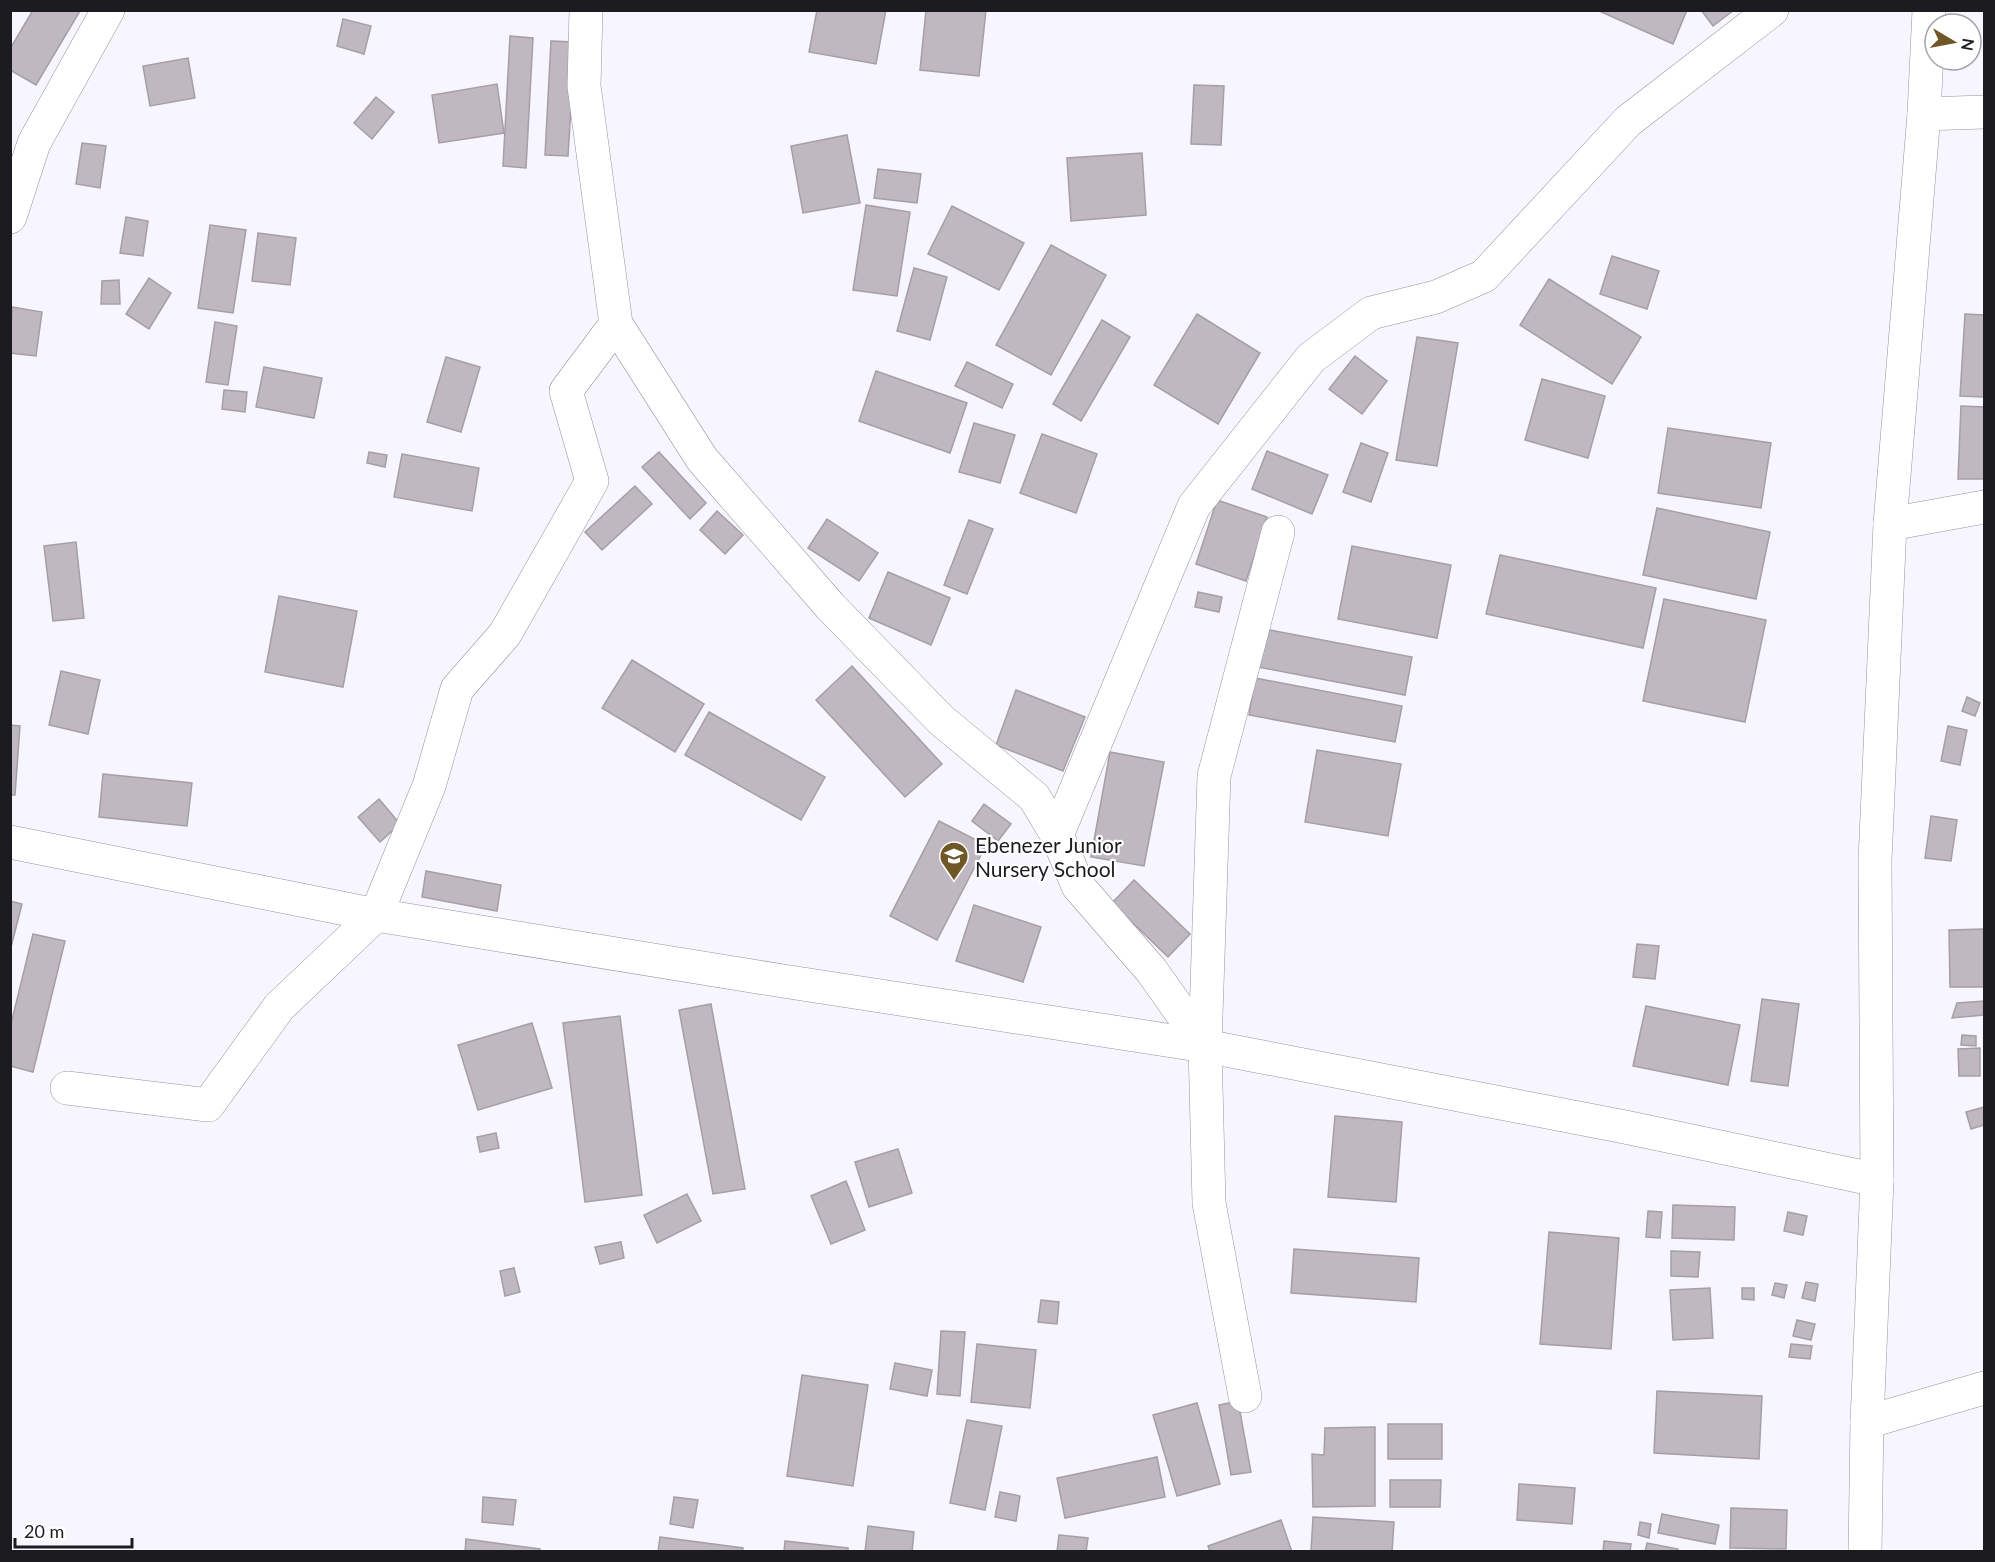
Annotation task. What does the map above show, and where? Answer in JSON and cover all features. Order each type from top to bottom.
[{"type":"street","points":[[10,217],[34,143],[108,10]]},
{"type":"street","points":[[586,10],[584,86],[616,324],[702,459],[830,606],[941,720],[1034,797],[1058,835],[1077,886],[1151,970],[1205,1046]]},
{"type":"street","points":[[1058,835],[1194,506],[1311,358],[1371,313],[1436,297],[1484,276],[1628,121],[1772,10]]},
{"type":"street","points":[[1865,1551],[1867,1422],[1877,1180],[1875,861],[1890,524],[1924,114],[1929,10]]},
{"type":"street","points":[[1924,114],[1984,112]]},
{"type":"street","points":[[67,1088],[208,1105],[279,1007],[376,915],[429,786],[456,689],[505,634],[592,480],[566,391],[616,324]]},
{"type":"street","points":[[1890,524],[1984,507]]},
{"type":"street","points":[[1245,1396],[1209,1203],[1205,1046],[1214,776],[1278,532]]},
{"type":"street","points":[[10,842],[376,915],[1205,1046],[1625,1127],[1877,1180]]},
{"type":"street","points":[[1867,1422],[1984,1388]]},
{"type":"building","points":[[33,10],[80,11],[36,85],[10,70],[10,49]]},
{"type":"building","points":[[817,10],[886,10],[876,64],[809,52]]},
{"type":"building","points":[[926,10],[986,10],[979,76],[920,70]]},
{"type":"building","points":[[1597,10],[1687,10],[1673,44]]},
{"type":"building","points":[[1701,10],[1734,10],[1713,26]]},
{"type":"building","points":[[343,19],[371,26],[364,54],[337,46]]},
{"type":"building","points":[[510,36],[533,38],[526,168],[503,166]]},
{"type":"building","points":[[551,41],[575,42],[568,156],[545,155]]},
{"type":"building","points":[[188,58],[195,98],[150,106],[143,66]]},
{"type":"building","points":[[497,84],[504,133],[439,143],[432,95]]},
{"type":"building","points":[[1194,85],[1224,86],[1221,145],[1191,144]]},
{"type":"building","points":[[376,97],[394,112],[372,139],[354,123]]},
{"type":"building","points":[[847,135],[860,203],[803,213],[791,146]]},
{"type":"building","points":[[82,143],[106,146],[100,188],[76,184]]},
{"type":"building","points":[[1142,153],[1146,215],[1071,221],[1067,158]]},
{"type":"building","points":[[878,169],[921,174],[917,203],[874,198]]},
{"type":"building","points":[[866,205],[910,212],[897,296],[853,290]]},
{"type":"building","points":[[952,206],[1024,243],[999,290],[928,254]]},
{"type":"building","points":[[126,217],[148,221],[143,256],[120,253]]},
{"type":"building","points":[[210,225],[246,230],[233,313],[198,308]]},
{"type":"building","points":[[258,233],[296,238],[290,285],[252,281]]},
{"type":"building","points":[[1051,245],[1106,275],[1051,375],[996,345]]},
{"type":"building","points":[[1612,256],[1659,271],[1647,309],[1600,294]]},
{"type":"building","points":[[914,268],[947,277],[930,340],[897,331]]},
{"type":"building","points":[[149,278],[171,293],[149,329],[126,314]]},
{"type":"building","points":[[1549,279],[1641,337],[1612,384],[1520,325]]},
{"type":"building","points":[[119,280],[120,304],[101,304],[102,281]]},
{"type":"building","points":[[12,307],[42,312],[36,356],[10,353]]},
{"type":"building","points":[[1197,314],[1260,353],[1218,424],[1154,385]]},
{"type":"building","points":[[1965,314],[1984,315],[1984,397],[1960,396]]},
{"type":"building","points":[[1102,320],[1130,337],[1081,421],[1053,404]]},
{"type":"building","points":[[215,322],[237,326],[228,385],[206,382]]},
{"type":"building","points":[[1417,337],[1458,343],[1437,466],[1396,460]]},
{"type":"building","points":[[1355,356],[1387,381],[1362,414],[1329,389]]},
{"type":"building","points":[[446,357],[480,367],[461,432],[427,422]]},
{"type":"building","points":[[967,362],[1013,384],[1002,408],[955,386]]},
{"type":"building","points":[[264,367],[322,378],[314,418],[256,407]]},
{"type":"building","points":[[876,371],[967,403],[950,453],[859,421]]},
{"type":"building","points":[[1542,379],[1605,396],[1588,458],[1525,440]]},
{"type":"building","points":[[224,390],[247,392],[245,412],[222,409]]},
{"type":"building","points":[[1961,406],[1984,407],[1984,479],[1958,479]]},
{"type":"building","points":[[974,423],[1015,435],[1000,483],[959,472]]},
{"type":"building","points":[[1668,428],[1771,443],[1761,508],[1658,493]]},
{"type":"building","points":[[1042,434],[1097,454],[1076,513],[1020,493]]},
{"type":"building","points":[[1361,443],[1388,453],[1371,502],[1343,492]]},
{"type":"building","points":[[1267,451],[1328,475],[1312,514],[1252,489]]},
{"type":"building","points":[[369,452],[387,455],[385,467],[367,463]]},
{"type":"building","points":[[659,452],[706,503],[690,519],[642,467]]},
{"type":"building","points":[[402,454],[479,468],[472,511],[394,497]]},
{"type":"building","points":[[635,486],[652,504],[602,550],[585,532]]},
{"type":"building","points":[[1217,500],[1267,517],[1246,581],[1196,564]]},
{"type":"building","points":[[1657,508],[1770,532],[1756,599],[1643,575]]},
{"type":"building","points":[[717,511],[743,535],[725,554],[700,530]]},
{"type":"building","points":[[827,519],[878,553],[859,581],[808,548]]},
{"type":"building","points":[[969,520],[993,529],[967,594],[944,585]]},
{"type":"building","points":[[76,542],[84,618],[53,621],[44,546]]},
{"type":"building","points":[[1352,546],[1451,565],[1437,638],[1338,619]]},
{"type":"building","points":[[1500,555],[1656,588],[1643,648],[1486,614]]},
{"type":"building","points":[[888,572],[950,598],[931,645],[869,618]]},
{"type":"building","points":[[1198,592],[1222,597],[1219,612],[1195,607]]},
{"type":"building","points":[[279,596],[357,611],[343,687],[265,672]]},
{"type":"building","points":[[1664,599],[1766,620],[1745,722],[1643,701]]},
{"type":"building","points":[[1265,629],[1412,657],[1405,695],[1258,667]]},
{"type":"building","points":[[632,660],[704,704],[675,752],[602,708]]},
{"type":"building","points":[[852,666],[942,764],[905,797],[816,700]]},
{"type":"building","points":[[61,671],[100,680],[88,734],[49,725]]},
{"type":"building","points":[[1255,678],[1402,706],[1395,742],[1249,715]]},
{"type":"building","points":[[1016,690],[1085,717],[1063,771],[996,745]]},
{"type":"building","points":[[1967,697],[1980,703],[1975,716],[1962,711]]},
{"type":"building","points":[[709,712],[825,777],[801,820],[685,755]]},
{"type":"building","points":[[10,725],[20,726],[15,795],[10,795]]},
{"type":"building","points":[[1948,726],[1967,730],[1960,765],[1941,761]]},
{"type":"building","points":[[1317,750],[1401,764],[1388,836],[1305,822]]},
{"type":"building","points":[[1110,752],[1164,762],[1144,866],[1091,857]]},
{"type":"building","points":[[103,774],[192,783],[187,826],[99,817]]},
{"type":"building","points":[[379,799],[400,824],[380,842],[358,817]]},
{"type":"building","points":[[984,804],[1011,824],[998,841],[972,821]]},
{"type":"building","points":[[1931,816],[1957,820],[1951,861],[1925,858]]},
{"type":"building","points":[[939,821],[986,845],[937,940],[890,916]]},
{"type":"building","points":[[426,871],[501,885],[497,911],[422,897]]},
{"type":"building","points":[[1134,880],[1190,934],[1168,957],[1112,903]]},
{"type":"building","points":[[10,901],[22,904],[10,951]]},
{"type":"building","points":[[974,905],[1041,927],[1023,982],[956,961]]},
{"type":"building","points":[[1984,929],[1984,987],[1950,987],[1949,930]]},
{"type":"building","points":[[33,934],[65,941],[33,1072],[10,1066],[10,1028]]},
{"type":"building","points":[[1637,944],[1659,946],[1655,979],[1633,977]]},
{"type":"building","points":[[1762,999],[1799,1004],[1788,1086],[1751,1081]]},
{"type":"building","points":[[1984,1001],[1984,1015],[1952,1018],[1957,1003]]},
{"type":"building","points":[[711,1004],[745,1189],[713,1194],[679,1010]]},
{"type":"building","points":[[1646,1006],[1740,1025],[1728,1085],[1633,1066]]},
{"type":"building","points":[[620,1016],[642,1195],[585,1202],[563,1023]]},
{"type":"building","points":[[532,1023],[552,1088],[478,1110],[458,1045]]},
{"type":"building","points":[[1962,1035],[1976,1036],[1976,1046],[1961,1045]]},
{"type":"building","points":[[1980,1048],[1980,1076],[1959,1076],[1958,1049]]},
{"type":"building","points":[[1984,1107],[1984,1125],[1971,1129],[1966,1112]]},
{"type":"building","points":[[1335,1116],[1402,1122],[1396,1202],[1328,1197]]},
{"type":"building","points":[[496,1133],[499,1148],[480,1152],[477,1137]]},
{"type":"building","points":[[898,1149],[912,1193],[869,1207],[855,1162]]},
{"type":"building","points":[[846,1181],[865,1230],[831,1244],[811,1196]]},
{"type":"building","points":[[687,1194],[701,1221],[657,1243],[644,1215]]},
{"type":"building","points":[[1673,1205],[1735,1207],[1734,1240],[1672,1238]]},
{"type":"building","points":[[1648,1211],[1662,1212],[1660,1238],[1646,1237]]},
{"type":"building","points":[[1788,1212],[1807,1216],[1803,1235],[1784,1231]]},
{"type":"building","points":[[1549,1232],[1619,1238],[1611,1349],[1540,1344]]},
{"type":"building","points":[[621,1242],[624,1258],[600,1264],[595,1247]]},
{"type":"building","points":[[1294,1249],[1419,1258],[1416,1302],[1291,1293]]},
{"type":"building","points":[[1671,1251],[1700,1252],[1698,1277],[1671,1276]]},
{"type":"building","points":[[514,1268],[520,1292],[505,1296],[500,1271]]},
{"type":"building","points":[[1806,1282],[1818,1284],[1815,1301],[1802,1298]]},
{"type":"building","points":[[1775,1283],[1787,1285],[1784,1298],[1772,1295]]},
{"type":"building","points":[[1710,1288],[1713,1338],[1673,1340],[1670,1290]]},
{"type":"building","points":[[1742,1288],[1754,1288],[1754,1300],[1742,1299]]},
{"type":"building","points":[[1041,1300],[1059,1302],[1057,1324],[1038,1322]]},
{"type":"building","points":[[1797,1320],[1815,1324],[1811,1340],[1793,1336]]},
{"type":"building","points":[[941,1331],[965,1332],[960,1396],[937,1394]]},
{"type":"building","points":[[977,1344],[1036,1350],[1030,1408],[971,1402]]},
{"type":"building","points":[[1791,1344],[1812,1346],[1810,1359],[1789,1357]]},
{"type":"building","points":[[895,1363],[932,1370],[927,1396],[890,1389]]},
{"type":"building","points":[[802,1375],[868,1385],[853,1486],[787,1476]]},
{"type":"building","points":[[1657,1391],[1762,1396],[1759,1459],[1654,1453]]},
{"type":"building","points":[[1238,1401],[1251,1472],[1231,1475],[1219,1405]]},
{"type":"building","points":[[1197,1403],[1220,1484],[1177,1496],[1153,1415]]},
{"type":"building","points":[[967,1420],[1002,1426],[985,1510],[950,1503]]},
{"type":"building","points":[[1388,1424],[1442,1424],[1442,1459],[1388,1459]]},
{"type":"building","points":[[1375,1427],[1375,1506],[1313,1507],[1312,1454],[1324,1455],[1325,1428]]},
{"type":"building","points":[[1157,1457],[1165,1497],[1065,1518],[1057,1478]]},
{"type":"building","points":[[1390,1480],[1441,1480],[1440,1507],[1390,1507]]},
{"type":"building","points":[[1519,1484],[1575,1488],[1572,1524],[1517,1520]]},
{"type":"building","points":[[1000,1492],[1020,1496],[1016,1521],[995,1517]]},
{"type":"building","points":[[483,1497],[516,1500],[513,1525],[482,1522]]},
{"type":"building","points":[[674,1497],[698,1500],[693,1528],[670,1524]]},
{"type":"building","points":[[1731,1508],[1787,1510],[1786,1549],[1730,1548]]},
{"type":"building","points":[[1662,1514],[1719,1525],[1715,1544],[1658,1533]]},
{"type":"building","points":[[1313,1517],[1394,1522],[1392,1552],[1311,1551]]},
{"type":"building","points":[[1281,1520],[1292,1552],[1210,1552],[1208,1546]]},
{"type":"building","points":[[1640,1522],[1651,1524],[1649,1538],[1638,1535]]},
{"type":"building","points":[[868,1526],[914,1532],[912,1552],[865,1552]]},
{"type":"building","points":[[1059,1535],[1088,1538],[1086,1552],[1057,1552]]},
{"type":"building","points":[[660,1537],[743,1548],[742,1552],[658,1552]]},
{"type":"building","points":[[466,1539],[540,1549],[540,1552],[465,1552]]},
{"type":"building","points":[[785,1541],[848,1548],[848,1552],[784,1552]]},
{"type":"building","points":[[1604,1541],[1631,1544],[1630,1552],[1603,1552]]},
{"type":"building","points":[[1647,1543],[1678,1549],[1678,1552],[1645,1552]]},
{"type":"place","name":"Ebenezer Junior Nursery School","points":[[954,882]]}]
